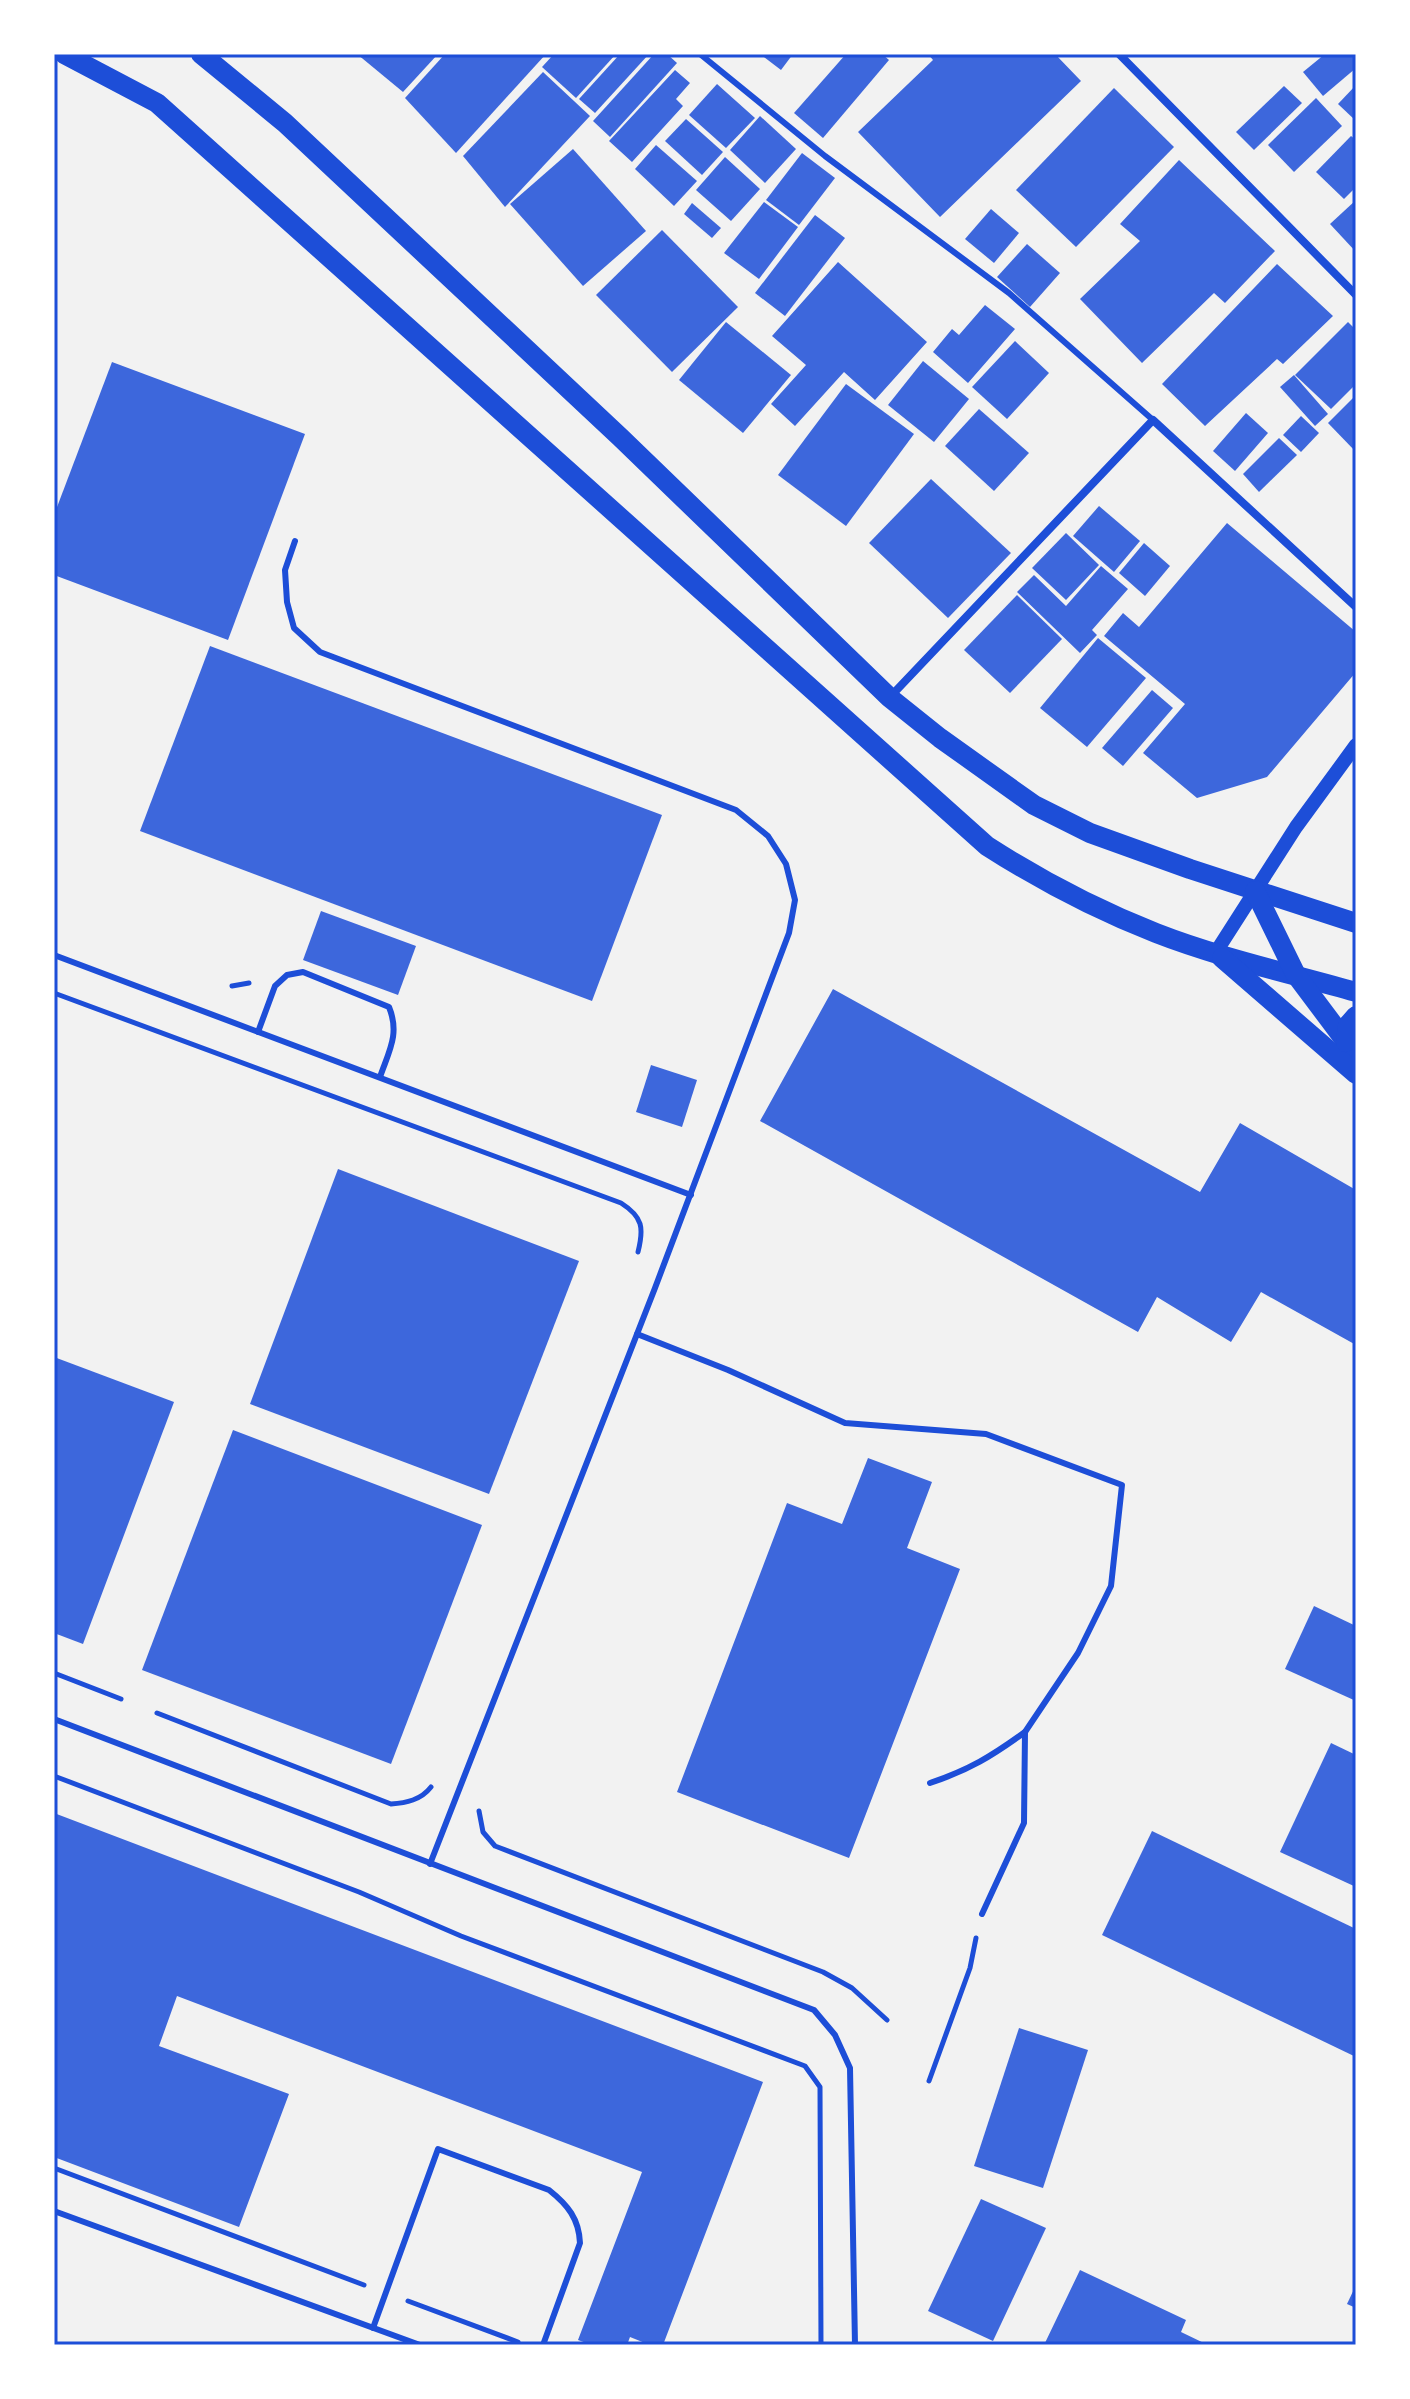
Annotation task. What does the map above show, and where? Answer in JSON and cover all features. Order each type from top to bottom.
[{"type":"main road","points":[[64,54],[157,103],[987,846],[1024,869],[1156,933],[1356,992]]},
{"type":"main road","points":[[201,54],[309,145],[620,437],[890,698],[961,754],[1034,805],[1090,833],[1356,923]]},
{"type":"main road","points":[[1255,891],[1296,975],[1351,1049]]},
{"type":"main road","points":[[1216,952],[1356,1074]]},
{"type":"main road","points":[[1351,1049],[1348,1025],[1356,1016]]},
{"type":"street","points":[[1119,54],[1356,295]]},
{"type":"street","points":[[890,698],[1153,420],[1356,607]]},
{"type":"street","points":[[1216,952],[1296,827],[1356,745]]},
{"type":"lane","points":[[700,54],[825,156],[1009,293],[1153,420]]},
{"type":"lane","points":[[295,541],[285,570],[287,602],[294,628],[320,652],[736,810],[768,836],[786,864],[795,900],[789,933],[691,1195],[430,1864]]},
{"type":"lane","points":[[54,955],[691,1195]]},
{"type":"lane","points":[[258,1032],[275,986],[287,975],[303,972],[389,1007],[395,1035],[380,1077]]},
{"type":"lane","points":[[637,1334],[728,1370],[845,1423],[986,1434],[1122,1485],[1111,1586],[1078,1653],[1025,1732],[992,1756],[964,1771],[930,1783]]},
{"type":"lane","points":[[54,1719],[814,2010],[835,2035],[850,2068],[855,2345]]},
{"type":"lane","points":[[982,1914],[1024,1823],[1025,1732]]},
{"type":"lane","points":[[373,2328],[438,2149],[549,2190],[573,2214],[580,2228],[580,2243],[543,2345]]},
{"type":"lane","points":[[54,2211],[420,2345]]},
{"type":"path","points":[[54,993],[621,1203],[632,1210],[642,1224],[636,1258]]},
{"type":"path","points":[[54,1673],[121,1699]]},
{"type":"path","points":[[157,1713],[391,1804],[409,1803],[427,1792],[437,1777]]},
{"type":"path","points":[[54,1776],[359,1892],[461,1936],[805,2066],[820,2087],[821,2345]]},
{"type":"path","points":[[478,1806],[483,1832],[495,1846],[823,1972],[852,1988],[887,2020]]},
{"type":"path","points":[[929,2081],[970,1968],[982,1914]]},
{"type":"path","points":[[54,2168],[371,2287]]},
{"type":"path","points":[[403,2299],[519,2342]]},
{"type":"building","points":[[357,54],[438,54],[403,92]]},
{"type":"building","points":[[445,54],[546,54],[456,153],[405,98]]},
{"type":"building","points":[[554,54],[616,54],[576,98],[542,67]]},
{"type":"building","points":[[620,54],[649,54],[595,113],[579,99]]},
{"type":"building","points":[[654,54],[667,54],[677,63],[610,137],[593,121]]},
{"type":"building","points":[[760,54],[793,54],[781,70]]},
{"type":"building","points":[[846,54],[882,54],[889,60],[823,138],[794,113]]},
{"type":"building","points":[[928,54],[1055,54],[1081,81],[940,217],[858,132],[933,60]]},
{"type":"building","points":[[1325,54],[1356,54],[1356,68],[1323,96],[1303,72]]},
{"type":"building","points":[[675,70],[690,83],[676,99],[683,106],[632,162],[609,141]]},
{"type":"building","points":[[543,72],[590,116],[505,207],[463,156]]},
{"type":"building","points":[[717,84],[755,118],[726,148],[689,115]]},
{"type":"building","points":[[1356,85],[1356,121],[1338,104]]},
{"type":"building","points":[[1284,86],[1302,103],[1254,150],[1236,132]]},
{"type":"building","points":[[1114,88],[1174,147],[1076,247],[1016,190]]},
{"type":"building","points":[[1316,98],[1342,126],[1294,172],[1268,145]]},
{"type":"building","points":[[760,116],[796,149],[765,183],[730,150]]},
{"type":"building","points":[[686,119],[723,152],[702,175],[665,141]]},
{"type":"building","points":[[1351,136],[1356,140],[1356,187],[1344,199],[1316,172]]},
{"type":"building","points":[[656,145],[697,181],[674,206],[635,169]]},
{"type":"building","points":[[573,149],[646,231],[583,286],[510,204]]},
{"type":"building","points":[[802,153],[835,178],[799,225],[766,200]]},
{"type":"building","points":[[725,157],[760,189],[731,221],[696,190]]},
{"type":"building","points":[[1179,160],[1275,251],[1225,303],[1214,293],[1142,363],[1080,299],[1140,241],[1120,224]]},
{"type":"building","points":[[1356,200],[1356,252],[1330,224]]},
{"type":"building","points":[[764,202],[798,227],[759,279],[724,253]]},
{"type":"building","points":[[692,203],[721,228],[712,238],[684,214]]},
{"type":"building","points":[[991,209],[1019,233],[994,263],[965,239]]},
{"type":"building","points":[[815,215],[845,238],[785,316],[755,293]]},
{"type":"building","points":[[662,230],[738,307],[672,372],[596,295]]},
{"type":"building","points":[[1027,244],[1060,273],[1030,307],[997,277]]},
{"type":"building","points":[[838,262],[927,342],[875,400],[844,372],[795,426],[771,404],[806,365],[772,336]]},
{"type":"building","points":[[1277,264],[1333,316],[1283,364],[1277,359],[1205,426],[1162,384]]},
{"type":"building","points":[[985,305],[1015,329],[968,383],[933,352],[952,329],[959,335]]},
{"type":"building","points":[[726,322],[791,375],[743,433],[679,380]]},
{"type":"building","points":[[1348,322],[1356,330],[1356,384],[1331,409],[1295,375]]},
{"type":"building","points":[[1015,341],[1049,373],[1007,419],[972,387]]},
{"type":"building","points":[[923,361],[969,399],[934,442],[888,405]]},
{"type":"building","points":[[112,362],[305,434],[228,640],[54,575],[54,515]]},
{"type":"building","points":[[1294,375],[1328,414],[1315,426],[1280,387]]},
{"type":"building","points":[[846,384],[914,434],[846,526],[778,475]]},
{"type":"building","points":[[1356,395],[1356,452],[1328,423]]},
{"type":"building","points":[[979,409],[1029,453],[994,491],[945,446]]},
{"type":"building","points":[[1246,413],[1268,433],[1235,471],[1213,451]]},
{"type":"building","points":[[1301,416],[1319,433],[1301,452],[1283,435]]},
{"type":"building","points":[[1279,438],[1297,455],[1259,492],[1243,474]]},
{"type":"building","points":[[931,479],[1011,553],[948,618],[869,543]]},
{"type":"building","points":[[1099,506],[1140,541],[1114,572],[1073,536]]},
{"type":"building","points":[[1227,523],[1356,632],[1356,672],[1267,777],[1197,798],[1143,753],[1185,704],[1104,636],[1123,613],[1139,627]]},
{"type":"building","points":[[1066,533],[1099,565],[1066,600],[1032,568]]},
{"type":"building","points":[[1144,543],[1170,566],[1145,596],[1119,573]]},
{"type":"building","points":[[1101,566],[1128,589],[1092,630],[1097,635],[1080,653],[1017,592],[1034,575],[1066,606]]},
{"type":"building","points":[[1017,595],[1062,639],[1010,693],[964,650]]},
{"type":"building","points":[[1098,638],[1146,678],[1087,747],[1040,708]]},
{"type":"building","points":[[210,646],[662,815],[592,1001],[140,831]]},
{"type":"building","points":[[1152,690],[1173,708],[1123,766],[1102,748]]},
{"type":"building","points":[[321,911],[416,946],[398,995],[303,960]]},
{"type":"building","points":[[833,989],[1200,1192],[1240,1123],[1356,1190],[1356,1345],[1261,1292],[1231,1342],[1157,1297],[1138,1332],[760,1121]]},
{"type":"building","points":[[651,1065],[697,1080],[682,1127],[636,1112]]},
{"type":"building","points":[[338,1169],[579,1261],[489,1494],[250,1404]]},
{"type":"building","points":[[54,1357],[174,1402],[83,1644],[54,1633]]},
{"type":"building","points":[[233,1430],[482,1525],[391,1764],[142,1670]]},
{"type":"building","points":[[868,1458],[932,1482],[907,1548],[960,1569],[849,1858],[677,1792],[787,1503],[842,1524]]},
{"type":"building","points":[[1314,1606],[1356,1626],[1356,1701],[1285,1669]]},
{"type":"building","points":[[1331,1743],[1356,1755],[1356,1887],[1280,1852]]},
{"type":"building","points":[[54,1813],[763,2082],[663,2345],[650,2345],[630,2337],[627,2345],[592,2345],[578,2340],[642,2172],[177,1996],[159,2046],[289,2094],[239,2227],[54,2157]]},
{"type":"building","points":[[1152,1831],[1356,1929],[1356,2057],[1102,1935]]},
{"type":"building","points":[[1019,2028],[1088,2050],[1043,2188],[974,2166]]},
{"type":"building","points":[[981,2199],[1046,2228],[993,2341],[928,2311]]},
{"type":"building","points":[[1080,2270],[1186,2320],[1181,2332],[1208,2345],[1044,2345]]},
{"type":"building","points":[[1356,2285],[1356,2308],[1347,2304]]}]
